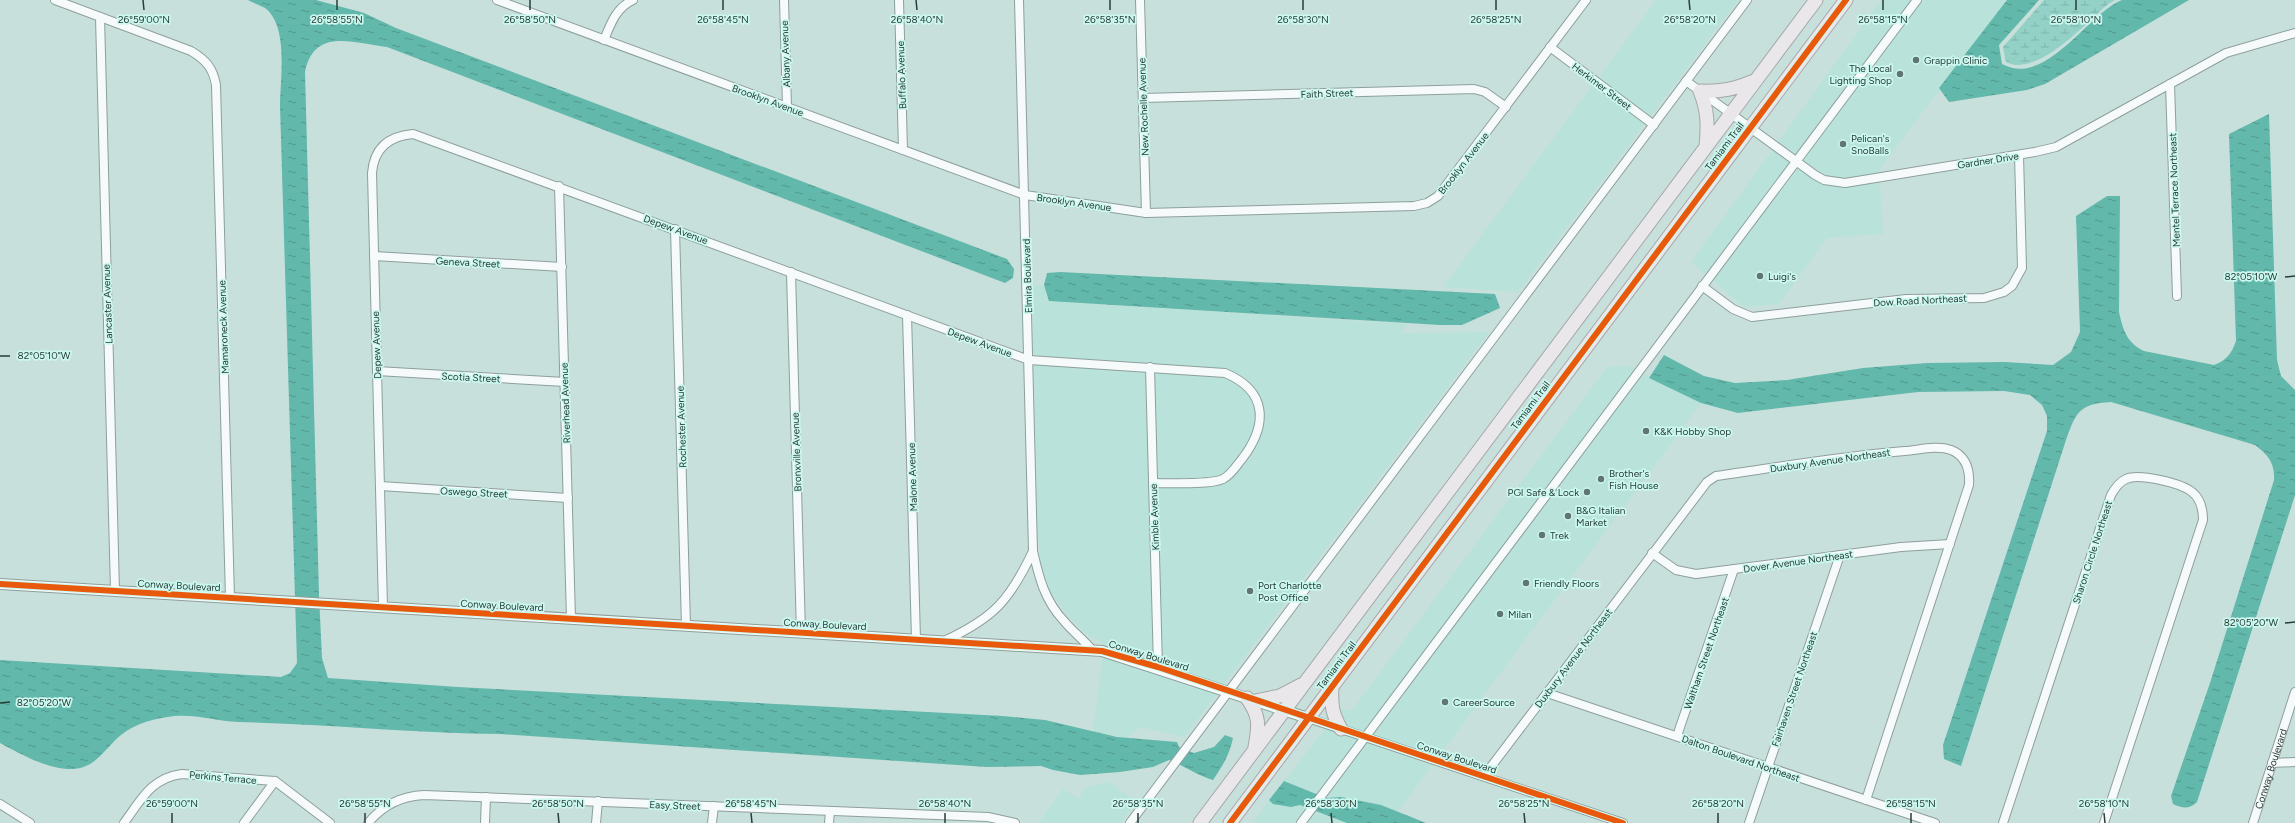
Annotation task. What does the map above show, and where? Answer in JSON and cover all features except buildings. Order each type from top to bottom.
[{"type":"main road","name":"Tamiami Trail","points":[[1200,823],[1816,0]]},
{"type":"main road","name":"Tamiami Trail","points":[[1230,823],[1846,0]]},
{"type":"main road","points":[[1706,147],[1708,123],[1707,108],[1700,91],[1728,91],[1756,80]]},
{"type":"main road","points":[[1255,749],[1258,719],[1251,699],[1280,696],[1304,683]]},
{"type":"main road","points":[[1332,686],[1331,706],[1333,716],[1341,729]]},
{"type":"street","points":[[54,0],[100,17]]},
{"type":"street","name":"Brooklyn Avenue","points":[[497,0],[1025,195],[1146,213],[1414,206],[1427,203],[1438,196],[1586,0]]},
{"type":"street","points":[[604,40],[616,13],[625,4],[633,0]]},
{"type":"street","name":"Albany Avenue","points":[[784,0],[787,107]]},
{"type":"street","name":"Buffalo Avenue","points":[[899,0],[903,150]]},
{"type":"street","name":"Elmira Boulevard","points":[[1019,0],[1033,551],[1040,583],[1050,604],[1092,650]]},
{"type":"street","name":"New Rochelle Avenue","points":[[1140,0],[1146,213]]},
{"type":"street","points":[[1130,823],[1230,692],[1747,0]]},
{"type":"street","points":[[1301,823],[1917,0]]},
{"type":"street","name":"Mamaroneck Avenue","points":[[100,17],[191,51],[205,60],[214,72],[216,85],[230,598]]},
{"type":"street","name":"Lancaster Avenue","points":[[100,17],[115,591]]},
{"type":"street","name":"Gardner Drive","points":[[1686,81],[1824,180],[1845,183],[2046,150],[2065,143],[2226,53],[2295,33]]},
{"type":"street","name":"Herkimer Street","points":[[1550,47],[1654,125]]},
{"type":"street","name":"Mentel Terrace Northeast","points":[[2170,84],[2177,296]]},
{"type":"street","name":"Faith Street","points":[[1143,98],[1474,89],[1484,92],[1506,107]]},
{"type":"street","name":"Depew Avenue","points":[[383,607],[373,163],[378,150],[387,141],[399,135],[413,134],[560,186],[1029,360],[1225,373],[1237,378],[1247,386],[1255,397],[1260,410],[1260,423],[1257,436],[1251,448],[1231,474],[1212,482],[1153,483]]},
{"type":"street","name":"Dow Road Northeast","points":[[1702,286],[1733,309],[1752,317],[1906,299],[1989,297],[2004,292],[2018,277],[2022,268],[2019,155]]},
{"type":"street","name":"Riverhead Avenue","points":[[560,186],[571,619]]},
{"type":"street","name":"Rochester Avenue","points":[[675,229],[686,626]]},
{"type":"street","name":"Geneva Street","points":[[374,256],[562,267]]},
{"type":"street","name":"Bronxville Avenue","points":[[791,272],[801,632]]},
{"type":"street","name":"Malone Avenue","points":[[907,315],[916,640]]},
{"type":"street","name":"Kimble Avenue","points":[[1150,367],[1158,667]]},
{"type":"street","name":"Scotia Street","points":[[377,371],[565,382]]},
{"type":"street","name":"Duxbury Avenue Northeast","points":[[1484,776],[1700,489],[1716,476],[1888,452],[1940,449],[1951,450],[1960,455],[1967,464],[1970,474],[1969,484],[1866,800]]},
{"type":"street","name":"Sharon Circle Northeast","points":[[2003,823],[2111,495],[2116,486],[2125,480],[2135,476],[2145,477],[2183,487],[2192,492],[2199,500],[2203,510],[2203,520],[2104,823]]},
{"type":"street","name":"Oswego Street","points":[[380,486],[568,498]]},
{"type":"street","name":"Dover Avenue Northeast","points":[[1652,553],[1672,567],[1686,573],[1696,574],[1901,547],[1950,544]]},
{"type":"street","name":"Elmira Boulevard","points":[[944,641],[974,626],[1003,603],[1016,586],[1033,551]]},
{"type":"street","name":"Fairhaven Street Northeast","points":[[1749,823],[1840,555]]},
{"type":"street","name":"Waltham Street Northeast","points":[[1678,736],[1734,569]]},
{"type":"street","name":"Conway Boulevard","points":[[0,584],[323,605],[383,607],[1102,651],[1158,667],[1284,711],[1623,823]]},
{"type":"street","name":"Conway Boulevard","points":[[2253,823],[2295,692]]},
{"type":"street","name":"Dalton Boulevard Northeast","points":[[1547,693],[1935,823]]},
{"type":"street","points":[[2272,763],[2295,762]]},
{"type":"street","name":"Perkins Terrace","points":[[124,823],[157,781],[169,775],[182,774],[275,781]]},
{"type":"street","points":[[244,823],[275,781],[330,823]]},
{"type":"street","name":"Easy Street","points":[[368,823],[384,806],[403,798],[424,795],[830,811],[953,819],[1000,818],[1015,823]]},
{"type":"street","points":[[485,823],[486,797]]},
{"type":"street","points":[[596,823],[598,801]]},
{"type":"street","points":[[0,804],[30,823]]},
{"type":"street","points":[[712,823],[714,806]]},
{"type":"street","points":[[829,823],[830,811]]},
{"type":"shaded area","points":[[1656,0],[1738,0],[1518,292],[1443,287]]},
{"type":"shaded area","points":[[1881,0],[2007,0],[1879,170],[1883,234],[1827,238],[1779,304],[1744,307],[1691,262]]},
{"type":"shaded area","points":[[1032,285],[1044,285],[1049,301],[1407,324],[1401,333],[1489,332],[1184,737],[1140,727],[1128,738],[1093,732],[1104,643],[1089,636],[1071,620],[1051,593],[1041,564],[1038,535]]},
{"type":"shaded area","points":[[1629,366],[1701,403],[1398,811],[1381,805],[1341,797],[1326,798],[1284,781],[1341,709],[1352,710],[1607,367]]},
{"type":"shaded area","points":[[1109,782],[1137,802],[1121,823],[1038,823],[1063,789],[1079,799],[1085,787]]},
{"type":"shaded area","points":[[1269,800],[1273,804],[1291,807],[1300,805],[1347,823],[1252,823]]},
{"type":"green space","points":[[2044,0],[2115,0],[2107,5],[2074,35],[2046,56],[2032,62],[2018,65],[2006,62],[2003,47]]},
{"type":"water","points":[[248,0],[316,0],[364,13],[396,28],[1007,259],[1014,269],[1013,278],[1005,283],[387,47],[348,41],[326,43],[317,49],[310,58],[305,72],[319,595],[322,658],[328,678],[458,687],[1003,716],[1045,720],[1117,737],[1177,742],[1179,747],[1194,753],[1214,747],[1225,735],[1233,738],[1230,750],[1213,780],[1201,776],[1169,760],[1153,767],[1120,772],[1080,775],[1041,766],[987,767],[500,734],[238,722],[182,716],[153,720],[133,727],[115,740],[94,761],[81,768],[64,769],[44,764],[0,743],[0,660],[281,677],[290,673],[297,663],[280,106],[282,54],[277,27],[273,16],[265,8]]},
{"type":"water","points":[[2007,0],[2039,0],[1999,45],[2002,64],[2018,69],[2035,66],[2050,58],[2066,46],[2109,7],[2122,0],[2189,0],[2045,84],[2027,90],[1949,102],[1939,88]]},
{"type":"water","points":[[2269,114],[2277,360],[2281,376],[2295,390],[2295,495],[2197,802],[2188,807],[2182,807],[2173,804],[2171,796],[2210,683],[2274,480],[2272,464],[2264,452],[2255,445],[2111,402],[2092,405],[2080,411],[2076,416],[2066,440],[1961,766],[1944,759],[1943,745],[2047,431],[2047,416],[2042,405],[2030,395],[2004,391],[1918,392],[1738,413],[1701,403],[1649,378],[1664,355],[1704,376],[1735,383],[1787,380],[1863,368],[1927,363],[2005,362],[2053,365],[2071,352],[2080,332],[2076,216],[2107,196],[2120,196],[2119,312],[2122,325],[2130,340],[2138,348],[2144,351],[2214,365],[2228,356],[2236,341],[2229,134]]},
{"type":"water","points":[[1060,272],[1495,294],[1500,308],[1462,325],[1440,325],[1049,301],[1044,285],[1047,273]]},
{"type":"water","points":[[1284,781],[1326,798],[1341,797],[1381,805],[1426,823],[1347,823],[1300,805],[1291,807],[1273,804],[1269,800]]},
{"type":"cycle path","points":[[1230,823],[1846,0]]},
{"type":"cycle path","points":[[0,584],[1102,651],[1158,667],[1623,823]]},
{"type":"place","name":"Grappin Clinic","points":[[1916,60]]},
{"type":"place","name":"The Local Lighting Shop","points":[[1900,74]]},
{"type":"place","name":"Pelican's SnoBalls","points":[[1843,144]]},
{"type":"place","name":"Luigi's","points":[[1760,276]]},
{"type":"place","name":"K&K Hobby Shop","points":[[1646,431]]},
{"type":"place","name":"Brother's Fish House","points":[[1601,479]]},
{"type":"place","name":"PGI Safe & Lock","points":[[1587,492]]},
{"type":"place","name":"B&G Italian Market","points":[[1568,516]]},
{"type":"place","name":"Trek","points":[[1542,535]]},
{"type":"place","name":"Friendly Floors","points":[[1526,583]]},
{"type":"place","name":"Port Charlotte Post Office","points":[[1250,591]]},
{"type":"place","name":"Milan","points":[[1500,614]]},
{"type":"place","name":"CareerSource","points":[[1445,702]]}]
